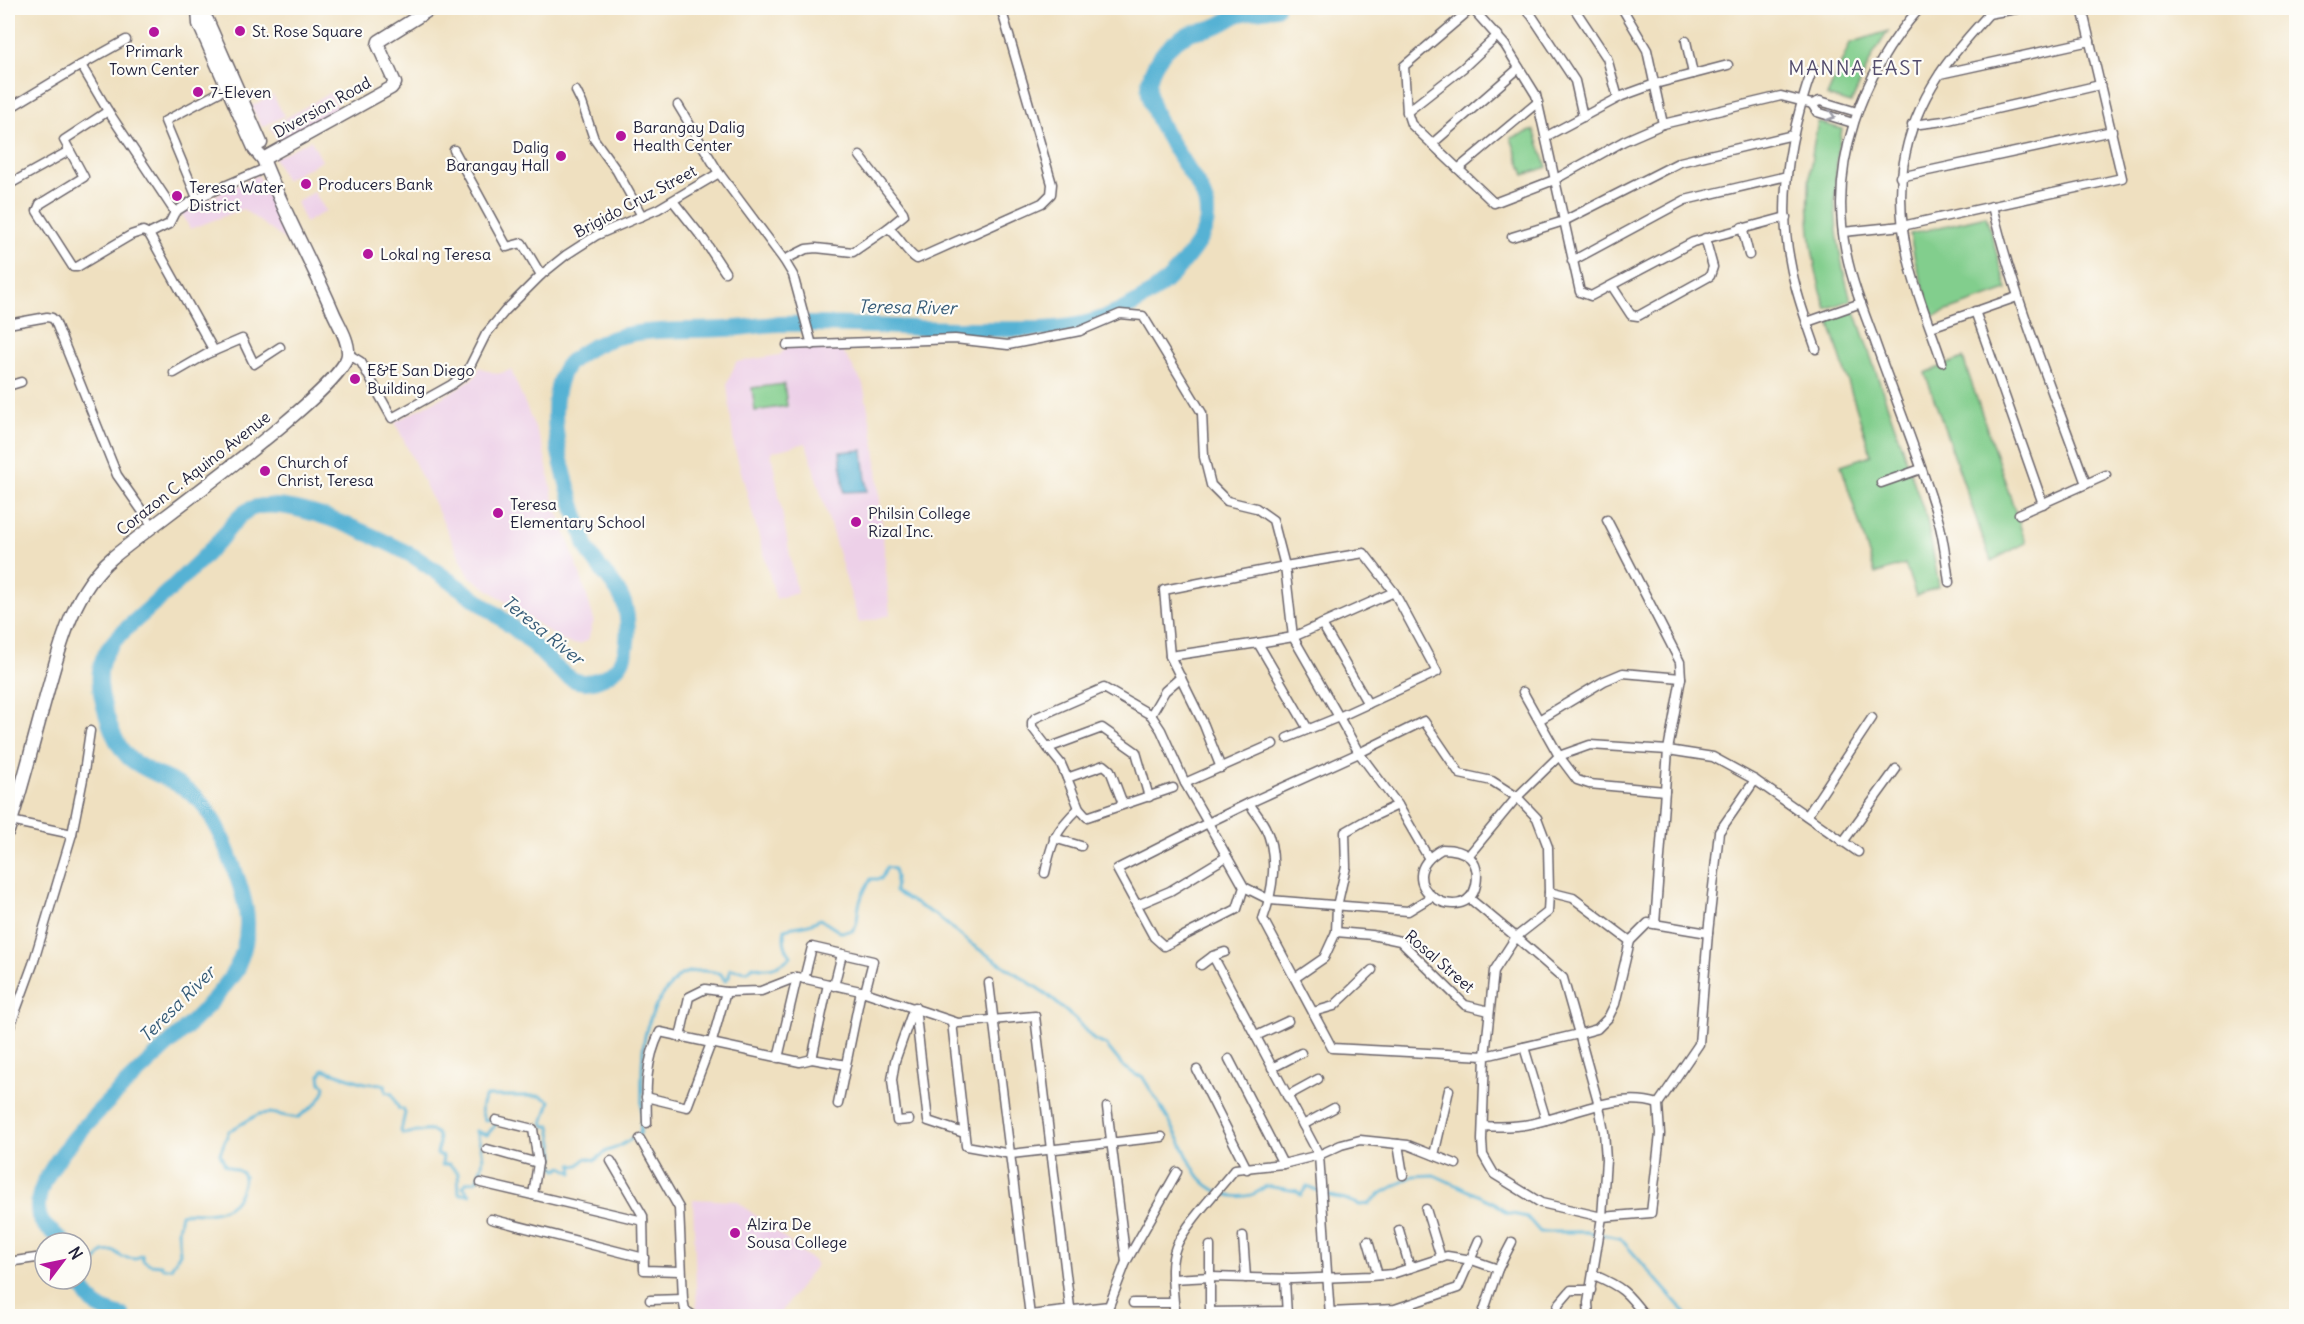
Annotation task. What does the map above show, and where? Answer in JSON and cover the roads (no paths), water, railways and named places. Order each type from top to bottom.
[{"type":"main road","points":[[198,8],[207,20],[262,147],[264,163]]},
{"type":"main road","points":[[198,8],[199,24],[226,88],[317,274],[342,333],[348,354]]},
{"type":"main road","name":"Diversion Road","points":[[264,163],[391,88],[394,83],[393,76],[378,45],[379,41],[432,8]]},
{"type":"main road","name":"Corazon C. Aquino Avenue","points":[[9,824],[60,647],[77,605],[99,571],[152,525],[273,433],[325,386],[344,365],[348,354]]},
{"type":"street","points":[[888,228],[917,260],[1042,203],[1051,194],[1052,184],[1001,8]]},
{"type":"street","points":[[1786,217],[1693,242],[1591,296],[1580,292],[1554,180],[1547,136],[1538,102],[1498,35],[1472,8],[1404,66],[1407,112],[1411,124],[1494,203],[1554,180],[1624,141],[1663,124],[1781,96],[1812,104],[1817,112],[1854,123]]},
{"type":"street","points":[[1524,8],[1532,16],[1575,81],[1583,117]]},
{"type":"street","points":[[1574,8],[1607,58],[1618,98]]},
{"type":"street","points":[[1622,8],[1647,50],[1663,124]]},
{"type":"street","points":[[1920,8],[1892,43],[1870,80],[1857,112],[1847,150],[1843,180],[1843,232],[1852,276],[1939,521],[1949,582]]},
{"type":"street","points":[[1942,362],[1909,264],[1902,226],[1900,177],[1912,125],[1939,74],[1991,11],[2022,8]]},
{"type":"street","points":[[1843,232],[1902,226],[2122,178],[2082,8]]},
{"type":"street","points":[[1407,112],[1463,68],[1498,35]]},
{"type":"street","points":[[8,109],[126,40]]},
{"type":"street","points":[[1686,41],[1693,74]]},
{"type":"street","points":[[1939,74],[2090,41]]},
{"type":"street","points":[[81,65],[108,111],[175,212]]},
{"type":"street","points":[[1547,136],[1618,98],[1655,84],[1728,65]]},
{"type":"street","points":[[1432,144],[1519,68]]},
{"type":"street","points":[[1813,68],[1801,100],[1793,135],[1787,176],[1786,217],[1789,260],[1816,349]]},
{"type":"street","points":[[1912,125],[1944,121],[2100,85]]},
{"type":"street","points":[[197,198],[165,121],[226,88]]},
{"type":"street","points":[[576,91],[594,139],[617,171],[642,216]]},
{"type":"street","points":[[1812,104],[1820,101],[1857,112]]},
{"type":"street","points":[[1458,169],[1538,102]]},
{"type":"street","points":[[678,105],[719,173]]},
{"type":"street","points":[[108,111],[66,137],[64,140],[84,177],[37,207],[37,211],[70,264],[76,267],[131,235],[143,231],[149,234],[214,351]]},
{"type":"street","points":[[1900,177],[2112,131]]},
{"type":"street","points":[[1512,237],[1564,221],[1680,162],[1793,135]]},
{"type":"street","points":[[454,150],[507,247],[522,243],[541,275]]},
{"type":"street","points":[[8,185],[69,151]]},
{"type":"street","points":[[784,260],[806,249],[853,252],[904,215],[860,156]]},
{"type":"street","points":[[149,234],[169,224],[175,212],[197,198],[264,163]]},
{"type":"street","name":"Brigido Cruz Street","points":[[348,354],[361,362],[392,418],[466,374],[486,334],[505,311],[541,275],[566,255],[597,235],[673,201],[719,173],[793,275],[812,345]]},
{"type":"street","points":[[1572,261],[1685,200],[1787,176]]},
{"type":"street","points":[[673,201],[704,240],[725,272]]},
{"type":"street","points":[[1992,206],[2004,256],[2086,484]]},
{"type":"street","points":[[1742,227],[1749,255]]},
{"type":"street","points":[[1612,286],[1631,315],[1638,316],[1710,276],[1713,267],[1705,238]]},
{"type":"street","points":[[1931,327],[2018,297]]},
{"type":"street","points":[[1807,322],[1861,303]]},
{"type":"street","points":[[1975,312],[2043,504]]},
{"type":"street","points":[[787,345],[955,339],[1008,345],[1080,332],[1120,314],[1143,316],[1202,413],[1204,457],[1211,485],[1227,501],[1256,508],[1273,520],[1285,566],[1293,637],[1359,753],[1398,806],[1428,857]]},
{"type":"street","points":[[8,324],[47,317],[55,321],[117,475],[152,525]]},
{"type":"street","points":[[174,373],[242,339],[255,364],[280,347]]},
{"type":"street","points":[[8,386],[21,382]]},
{"type":"street","points":[[1881,483],[1921,470]]},
{"type":"street","points":[[2019,514],[2106,475]]},
{"type":"street","points":[[1607,520],[1680,662],[1680,678],[1668,750],[1655,924]]},
{"type":"street","points":[[1221,768],[1204,725],[1170,656],[1164,590],[1285,566],[1364,554],[1394,592],[1437,672],[1287,738]]},
{"type":"street","points":[[1170,656],[1293,637],[1394,592]]},
{"type":"street","points":[[1322,624],[1368,704]]},
{"type":"street","points":[[1258,643],[1308,729]]},
{"type":"street","points":[[1539,720],[1604,681],[1623,673],[1680,678]]},
{"type":"street","points":[[1151,716],[1165,691],[1181,677]]},
{"type":"street","points":[[1173,788],[1087,817],[1078,808],[1061,764],[1032,727],[1032,722],[1035,718],[1104,688],[1151,716],[1161,730],[1185,783],[1244,887],[1270,900],[1408,911],[1431,897]]},
{"type":"street","points":[[1523,692],[1559,756],[1577,780],[1665,791]]},
{"type":"street","points":[[1806,816],[1872,718]]},
{"type":"street","points":[[1244,887],[1237,909],[1164,946],[1154,937],[1117,869],[1249,803],[1424,721],[1460,774],[1492,781],[1517,798],[1537,818],[1548,847],[1548,912],[1516,937],[1494,971],[1485,1056],[1483,1155],[1494,1174],[1541,1203],[1601,1222],[1651,1213],[1660,1134],[1658,1104],[1699,1044],[1719,832],[1755,780]]},
{"type":"street","points":[[1048,748],[1102,728],[1136,752],[1149,797]]},
{"type":"street","points":[[8,1032],[33,964],[72,834],[90,731]]},
{"type":"street","points":[[1185,783],[1273,744]]},
{"type":"street","points":[[1469,855],[1517,798],[1559,756],[1590,745],[1668,750],[1713,757],[1755,780],[1858,852]]},
{"type":"street","points":[[1067,778],[1104,765],[1110,770],[1123,804]]},
{"type":"street","points":[[1843,842],[1896,769]]},
{"type":"street","points":[[1249,803],[1265,827],[1274,857],[1270,900],[1263,919],[1332,1048],[1485,1056],[1597,1029],[1608,1018],[1615,1004],[1630,941],[1648,923],[1708,933]]},
{"type":"street","points":[[1295,978],[1324,958],[1336,932],[1337,906],[1346,867],[1346,832],[1398,806]]},
{"type":"street","points":[[1045,873],[1054,838],[1062,824],[1078,808]]},
{"type":"street","points":[[9,824],[72,834]]},
{"type":"street","points":[[1054,838],[1081,846]]},
{"type":"street","points":[[1442,849],[1456,849],[1469,855],[1476,868],[1476,886],[1469,898],[1457,903],[1443,904],[1431,897],[1422,883],[1421,870],[1428,857],[1442,849]]},
{"type":"street","points":[[1137,905],[1170,891],[1226,857]]},
{"type":"street","points":[[1549,892],[1573,898],[1630,941]]},
{"type":"street","points":[[1469,898],[1563,978],[1599,1106],[1606,1160],[1589,1317]]},
{"type":"street","name":"Rosal Street","points":[[1336,932],[1372,935],[1400,941],[1465,1005],[1489,1011]]},
{"type":"street","points":[[778,1058],[812,947],[873,961],[863,992],[838,1104]]},
{"type":"street","points":[[1201,965],[1213,956],[1225,952]]},
{"type":"street","points":[[812,1059],[831,985],[842,954]]},
{"type":"street","points":[[1213,956],[1319,1155],[1330,1314],[1395,1309],[1458,1288],[1479,1240]]},
{"type":"street","points":[[1313,1012],[1334,1006],[1372,970]]},
{"type":"street","points":[[680,1037],[689,997],[705,989],[726,992],[761,991],[801,978],[863,992],[915,1007],[958,1023],[1035,1016],[1071,1313]]},
{"type":"street","points":[[989,983],[1030,1316],[1071,1313],[1109,1306],[1126,1262],[1177,1172]]},
{"type":"street","points":[[646,1097],[687,1107],[711,1043],[726,992]]},
{"type":"street","points":[[909,1120],[897,1121],[892,1080],[895,1061],[915,1007]]},
{"type":"street","points":[[915,1007],[928,1121],[964,1133]]},
{"type":"street","points":[[1256,1036],[1288,1021]]},
{"type":"street","points":[[952,1022],[966,1146],[1011,1154],[1162,1137]]},
{"type":"street","points":[[647,1123],[646,1097],[651,1051],[660,1032],[800,1062],[812,1059],[846,1065]]},
{"type":"street","points":[[1524,1047],[1546,1120]]},
{"type":"street","points":[[1272,1068],[1301,1053]]},
{"type":"street","points":[[1230,1059],[1283,1164]]},
{"type":"street","points":[[1197,1070],[1246,1168]]},
{"type":"street","points":[[1287,1096],[1318,1079]]},
{"type":"street","points":[[1434,1155],[1449,1090]]},
{"type":"street","points":[[1484,1126],[1509,1127],[1625,1100],[1643,1099],[1658,1104]]},
{"type":"street","points":[[1107,1107],[1126,1262]]},
{"type":"street","points":[[1303,1125],[1334,1108]]},
{"type":"street","points":[[496,1120],[533,1129],[538,1163],[533,1195]]},
{"type":"street","points":[[640,1139],[679,1208],[683,1299],[685,1310],[694,1317]]},
{"type":"street","points":[[1174,1317],[1172,1279],[1176,1247],[1202,1209],[1235,1169],[1283,1164],[1319,1155],[1341,1145],[1360,1140],[1408,1144],[1456,1164]]},
{"type":"street","points":[[1398,1144],[1403,1175]]},
{"type":"street","points":[[487,1149],[538,1163]]},
{"type":"street","points":[[610,1161],[643,1216],[644,1270],[680,1271]]},
{"type":"street","points":[[482,1183],[643,1221]]},
{"type":"street","points":[[1426,1209],[1441,1258]]},
{"type":"street","points":[[491,1219],[644,1258]]},
{"type":"street","points":[[1399,1230],[1410,1268]]},
{"type":"street","points":[[1243,1236],[1246,1278]]},
{"type":"street","points":[[1368,1241],[1378,1275]]},
{"type":"street","points":[[1482,1317],[1498,1269],[1512,1242]]},
{"type":"street","points":[[1210,1246],[1210,1314],[1287,1314],[1285,1279]]},
{"type":"street","points":[[1172,1279],[1211,1277],[1285,1279],[1378,1275],[1447,1256],[1472,1260],[1498,1269]]},
{"type":"street","points":[[8,1262],[33,1258]]},
{"type":"street","points":[[1594,1275],[1614,1283],[1627,1292],[1645,1317]]},
{"type":"street","points":[[1554,1317],[1558,1304],[1571,1290],[1591,1290]]},
{"type":"street","points":[[650,1300],[683,1299]]},
{"type":"street","points":[[1133,1303],[1174,1303]]},
{"type":"water","points":[[863,450],[867,491],[844,492],[840,452]]},
{"type":"waterway","name":"Teresa River","points":[[51,1231],[41,1220],[38,1208],[42,1187],[55,1164],[74,1138],[123,1086],[208,1006],[238,968],[231,976],[244,949],[246,935],[246,909],[238,880],[219,833],[205,807],[181,786],[143,768],[129,758],[120,747],[111,729],[101,694],[100,669],[108,650],[124,631],[166,594],[245,512],[260,506],[281,506],[330,519],[415,557],[513,627],[568,677],[580,682],[604,677],[623,659],[628,635],[627,618],[620,595],[586,546],[561,459],[556,436],[557,392],[563,372],[570,362],[596,345],[613,338],[649,331],[724,329],[778,324],[956,329],[1052,328],[1094,321],[1143,299],[1164,283],[1187,258],[1205,229],[1207,216],[1203,194],[1154,111],[1149,84],[1155,65],[1167,49],[1190,33],[1214,27],[1240,14],[1276,8]]},
{"type":"waterway","points":[[476,1131],[487,1135],[496,1124],[494,1119],[485,1120],[482,1114],[482,1105],[486,1096],[540,1096],[550,1101],[543,1123],[545,1126],[550,1126],[555,1155],[551,1163],[557,1169],[562,1167],[573,1173],[572,1164],[573,1166],[579,1165],[586,1158],[595,1160],[640,1134],[642,1056],[649,1020],[658,1003],[677,978],[690,972],[706,971],[721,974],[725,981],[729,977],[730,969],[748,971],[753,966],[768,968],[778,965],[791,956],[785,943],[785,929],[807,925],[820,919],[840,932],[852,931],[867,886],[871,879],[881,879],[887,867],[894,869],[895,892],[937,916],[971,944],[1045,993],[1075,1019],[1094,1040],[1106,1045],[1123,1066],[1136,1075],[1142,1076],[1197,1174],[1215,1190],[1223,1194],[1241,1196],[1258,1192],[1266,1186],[1297,1191],[1301,1195],[1307,1186],[1360,1205],[1369,1204],[1380,1194],[1413,1176],[1434,1175],[1495,1203],[1507,1213],[1527,1217],[1540,1232],[1587,1232],[1620,1238],[1688,1316]]},
{"type":"waterway","points":[[93,1264],[103,1252],[114,1251],[122,1257],[135,1259],[142,1255],[143,1260],[150,1264],[171,1268],[180,1253],[178,1230],[181,1214],[214,1212],[228,1207],[237,1198],[243,1184],[244,1176],[241,1172],[225,1165],[220,1153],[229,1131],[259,1114],[270,1113],[297,1118],[315,1105],[322,1096],[325,1086],[321,1083],[320,1075],[323,1069],[365,1083],[385,1085],[386,1092],[392,1094],[399,1109],[403,1109],[405,1113],[401,1131],[403,1134],[425,1131],[435,1133],[439,1144],[437,1154],[443,1156],[442,1165],[449,1164],[458,1173],[459,1194],[470,1194]]},
{"type":"waterway","points":[[469,1193],[463,1187],[467,1182],[476,1181],[483,1161],[476,1131]]},
{"type":"waterway","name":"Teresa River","points":[[85,1291],[95,1305],[123,1316]]},
{"type":"place","name":"St. Rose Square","points":[[240,31]]},
{"type":"place","name":"Primark Town Center","points":[[154,32]]},
{"type":"place","name":"7-Eleven","points":[[198,92]]},
{"type":"place","name":"Barangay Dalig Health Center","points":[[621,136]]},
{"type":"place","name":"Dalig Barangay Hall","points":[[561,156]]},
{"type":"place","name":"Producers Bank","points":[[306,184]]},
{"type":"place","name":"Teresa Water District","points":[[177,196]]},
{"type":"place","name":"Lokal ng Teresa","points":[[368,254]]},
{"type":"place","name":"E&E San Diego Building","points":[[355,379]]},
{"type":"place","name":"Church of Christ, Teresa","points":[[265,471]]},
{"type":"place","name":"Teresa Elementary School","points":[[498,513]]},
{"type":"place","name":"Philsin College Rizal Inc.","points":[[856,522]]},
{"type":"place","name":"Alzira De Sousa College","points":[[735,1233]]},
{"type":"district","name":"MANNA EAST","points":[[1856,67]]}]
